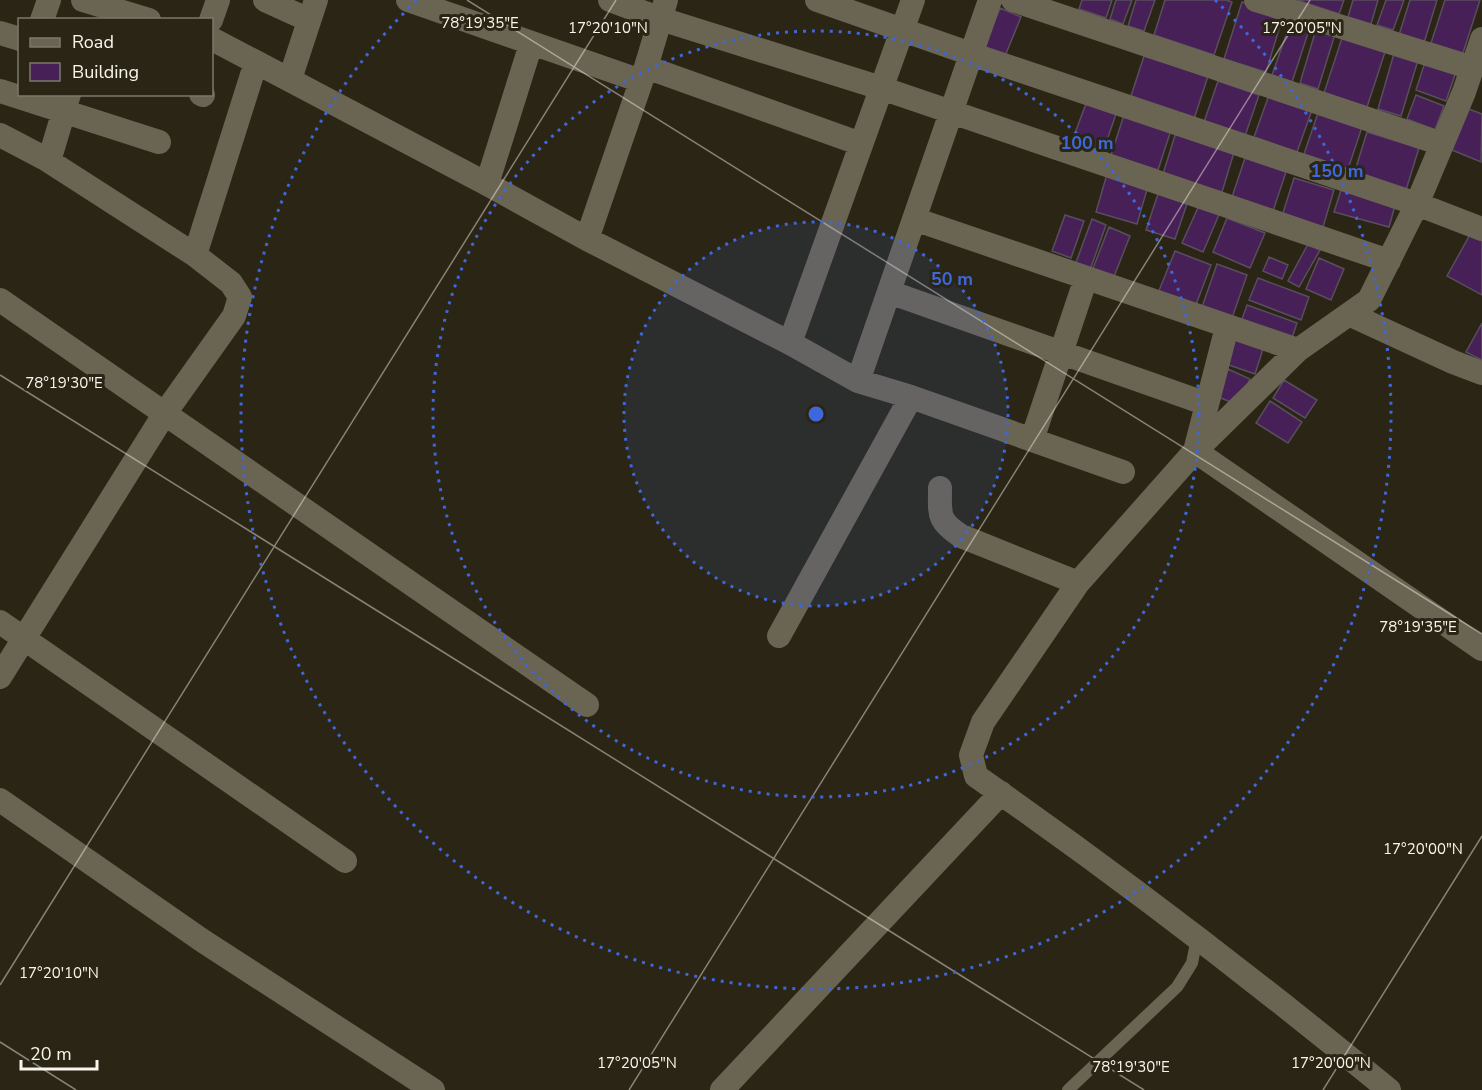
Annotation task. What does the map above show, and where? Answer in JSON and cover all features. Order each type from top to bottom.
[{"type":"street","points":[[43,18],[49,0]]},
{"type":"street","points":[[212,18],[218,0]]},
{"type":"street","points":[[265,0],[312,10],[290,79]]},
{"type":"street","points":[[408,0],[531,44],[644,74],[861,144]]},
{"type":"street","points":[[610,0],[664,9],[881,88],[1389,261]]},
{"type":"street","points":[[817,0],[970,54],[1417,204],[1482,229]]},
{"type":"street","points":[[790,343],[912,0]]},
{"type":"street","points":[[858,381],[990,0]]},
{"type":"street","points":[[1013,0],[1442,144]]},
{"type":"street","points":[[1256,0],[1472,68]]},
{"type":"street","points":[[90,6],[141,18]]},
{"type":"street","points":[[587,239],[664,9]]},
{"type":"street","points":[[0,33],[18,38]]},
{"type":"street","points":[[1389,1090],[1293,1011],[1197,937],[976,776],[971,755],[983,722],[1078,583],[1196,451],[1298,350],[1369,300],[1417,204],[1442,144],[1473,95],[1472,68],[1482,39]]},
{"type":"street","points":[[213,40],[858,381],[911,397],[1123,472]]},
{"type":"street","points":[[487,184],[531,44]]},
{"type":"street","points":[[195,255],[256,62]]},
{"type":"street","points":[[0,677],[165,413],[234,316],[240,297],[231,283],[195,255],[49,161],[1,135],[12,91]]},
{"type":"street","points":[[35,96],[67,103],[159,142]]},
{"type":"street","points":[[49,161],[67,103]]},
{"type":"street","points":[[914,219],[1298,350]]},
{"type":"street","points":[[1032,440],[1086,278]]},
{"type":"street","points":[[889,292],[1207,404]]},
{"type":"street","points":[[0,300],[587,705]]},
{"type":"street","points":[[1349,314],[1482,373]]},
{"type":"street","points":[[1196,451],[1227,327]]},
{"type":"street","points":[[780,636],[911,397]]},
{"type":"street","points":[[1196,451],[1482,649]]},
{"type":"street","points":[[940,488],[940,513],[945,525],[962,536],[1078,583]]},
{"type":"street","points":[[0,622],[345,861]]},
{"type":"street","points":[[722,1090],[1001,793]]},
{"type":"street","points":[[0,800],[203,941],[434,1090]]},
{"type":"lane","points":[[1068,1090],[1185,977],[1196,950],[1197,937]]},
{"type":"building","points":[[1082,0],[1112,0],[1106,18],[1079,9]]},
{"type":"building","points":[[1116,0],[1132,0],[1123,24],[1110,19]]},
{"type":"building","points":[[1136,0],[1155,0],[1144,31],[1128,26]]},
{"type":"building","points":[[1165,0],[1226,0],[1232,2],[1214,55],[1154,35]]},
{"type":"building","points":[[1297,0],[1344,0],[1339,14]]},
{"type":"building","points":[[1353,0],[1378,0],[1371,24],[1348,17]]},
{"type":"building","points":[[1386,0],[1404,0],[1393,30],[1377,25]]},
{"type":"building","points":[[1410,0],[1437,0],[1424,43],[1399,35]]},
{"type":"building","points":[[1445,0],[1480,0],[1463,53],[1431,43]]},
{"type":"building","points":[[1242,2],[1283,16],[1266,72],[1224,59]]},
{"type":"building","points":[[1000,8],[1021,17],[1005,56],[984,48]]},
{"type":"building","points":[[1291,21],[1310,27],[1292,82],[1272,75]]},
{"type":"building","points":[[1317,26],[1336,31],[1318,89],[1300,83]]},
{"type":"building","points":[[1343,35],[1386,49],[1367,107],[1324,93]]},
{"type":"building","points":[[1395,50],[1419,57],[1401,116],[1378,109]]},
{"type":"building","points":[[1144,56],[1208,76],[1194,119],[1130,99]]},
{"type":"building","points":[[1426,59],[1457,69],[1446,101],[1416,90]]},
{"type":"building","points":[[1218,81],[1259,95],[1245,136],[1204,122]]},
{"type":"building","points":[[1269,95],[1312,110],[1297,152],[1254,137]]},
{"type":"building","points":[[1416,95],[1444,106],[1435,130],[1407,119]]},
{"type":"building","points":[[1087,101],[1117,111],[1103,152],[1072,141]]},
{"type":"building","points":[[1469,109],[1482,114],[1481,162],[1452,150]]},
{"type":"building","points":[[1125,112],[1172,127],[1158,170],[1111,155]]},
{"type":"building","points":[[1318,113],[1362,127],[1348,169],[1304,154]]},
{"type":"building","points":[[1176,132],[1235,149],[1222,192],[1163,174]]},
{"type":"building","points":[[1367,132],[1419,148],[1406,190],[1354,174]]},
{"type":"building","points":[[1245,158],[1286,172],[1273,211],[1232,197]]},
{"type":"building","points":[[1107,174],[1148,186],[1137,224],[1096,212]]},
{"type":"building","points":[[1294,178],[1334,190],[1323,227],[1282,216]]},
{"type":"building","points":[[1342,187],[1396,202],[1389,227],[1334,212]]},
{"type":"building","points":[[1160,188],[1189,198],[1175,239],[1146,230]]},
{"type":"building","points":[[1201,201],[1221,210],[1203,252],[1182,243]]},
{"type":"building","points":[[1065,215],[1084,221],[1071,258],[1052,251]]},
{"type":"building","points":[[1227,218],[1265,233],[1250,268],[1213,252]]},
{"type":"building","points":[[1092,219],[1106,225],[1090,270],[1075,265]]},
{"type":"building","points":[[1109,227],[1130,236],[1113,279],[1092,271]]},
{"type":"building","points":[[1472,231],[1482,237],[1482,295],[1447,276]]},
{"type":"building","points":[[1308,244],[1320,250],[1299,287],[1288,281]]},
{"type":"building","points":[[1175,251],[1211,265],[1195,307],[1158,293]]},
{"type":"building","points":[[1269,257],[1288,265],[1282,279],[1263,271]]},
{"type":"building","points":[[1319,258],[1344,269],[1331,300],[1306,289]]},
{"type":"building","points":[[1217,264],[1247,275],[1232,318],[1202,307]]},
{"type":"building","points":[[1258,278],[1309,297],[1301,320],[1249,300]]},
{"type":"building","points":[[1247,305],[1297,323],[1291,341],[1241,322]]},
{"type":"building","points":[[1482,323],[1482,360],[1466,352]]},
{"type":"building","points":[[1235,336],[1264,346],[1255,374],[1226,364]]},
{"type":"building","points":[[1228,369],[1250,379],[1238,405],[1216,396]]},
{"type":"building","points":[[1284,380],[1317,400],[1305,418],[1273,398]]},
{"type":"building","points":[[1270,401],[1302,422],[1288,443],[1256,423]]}]
